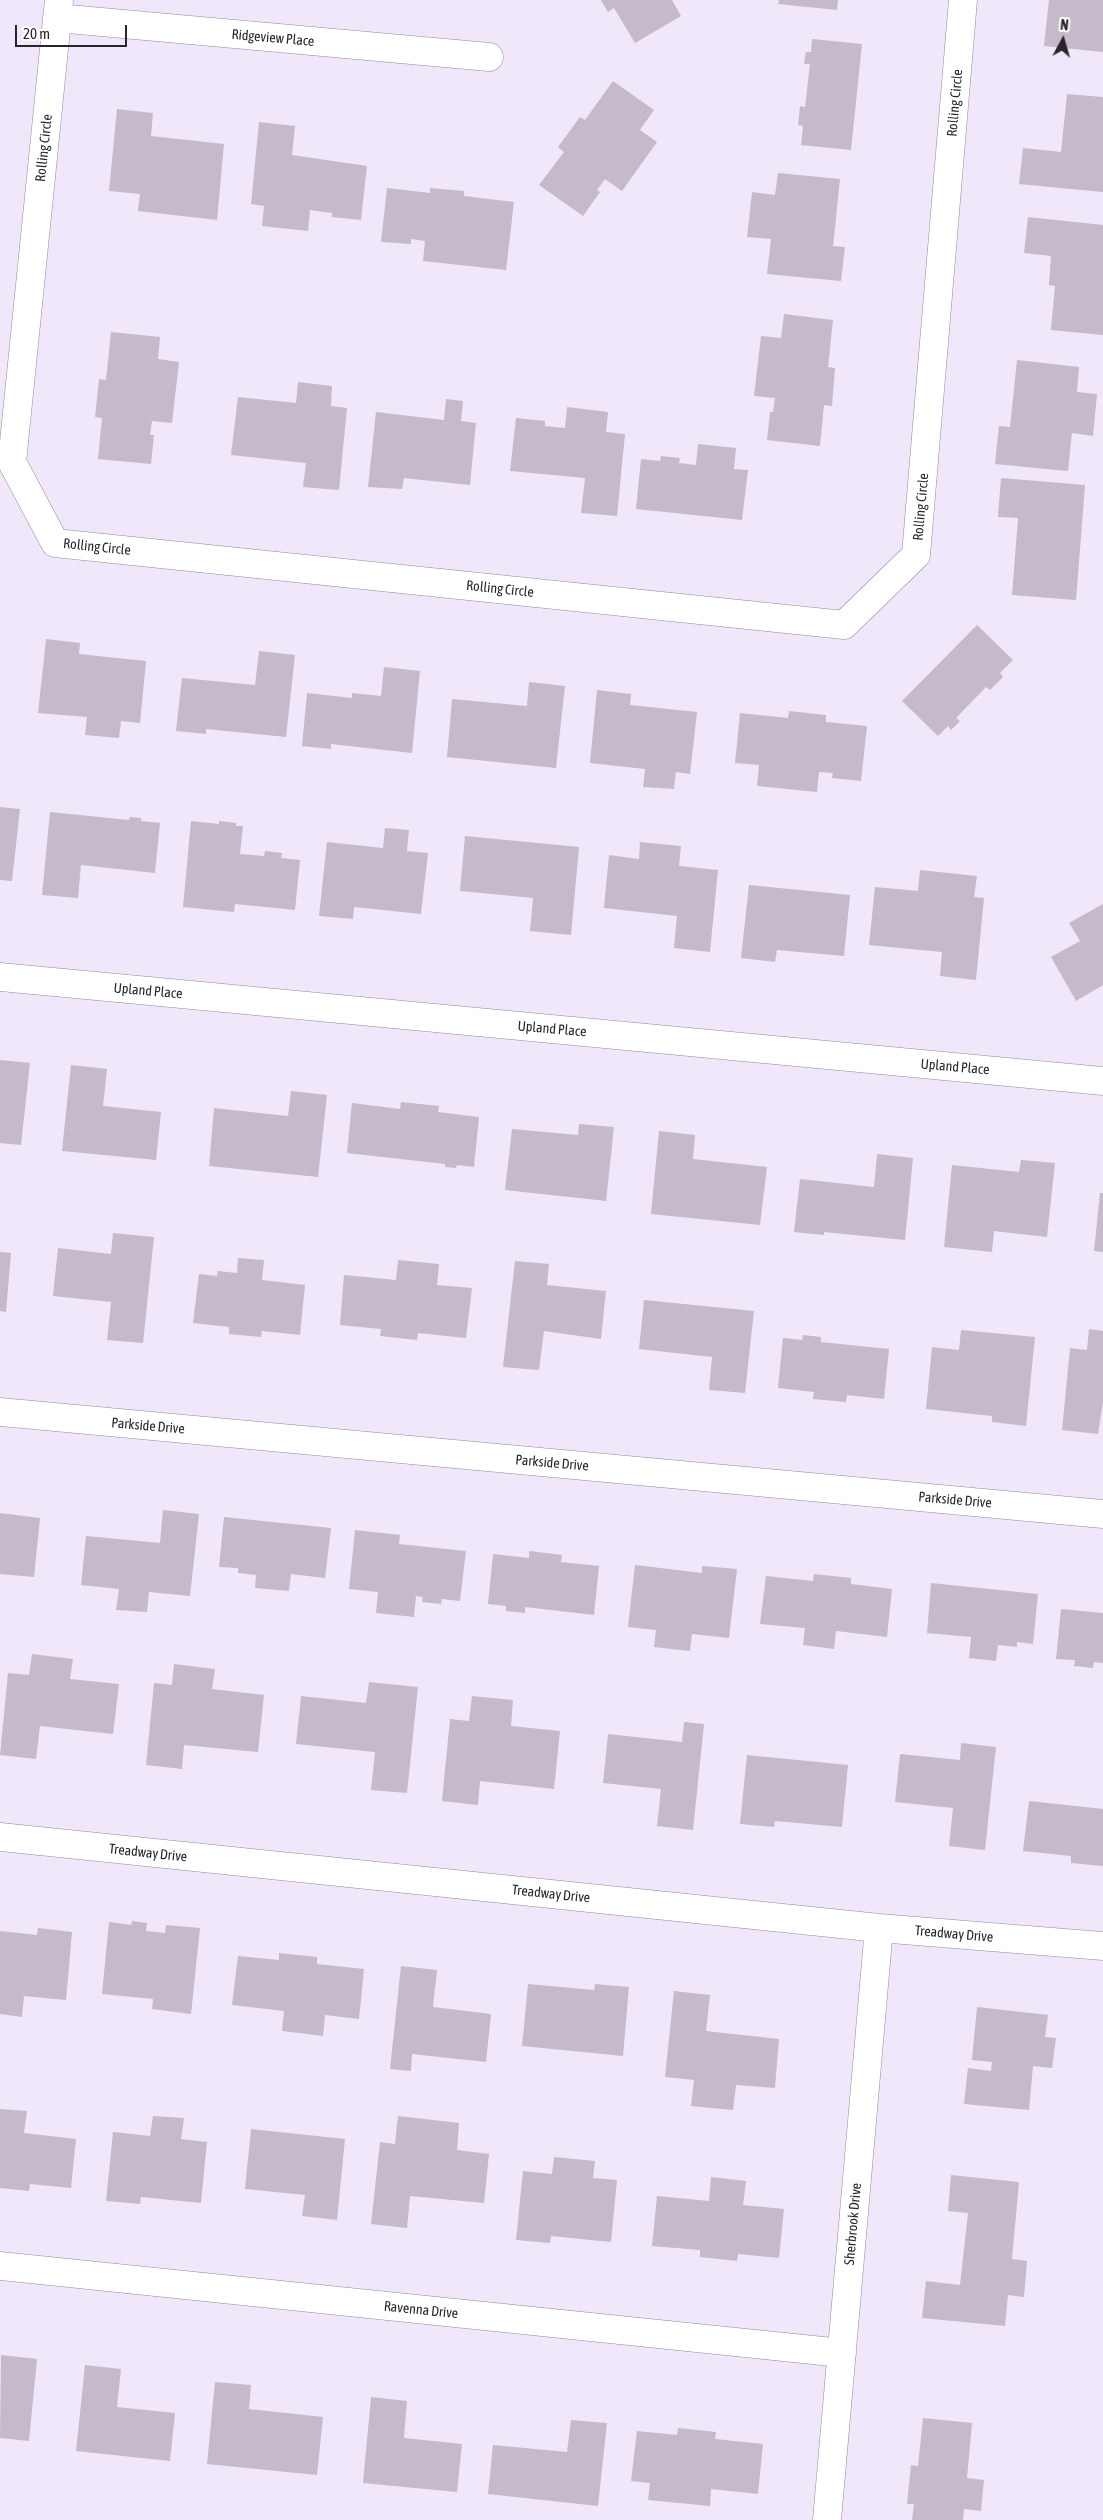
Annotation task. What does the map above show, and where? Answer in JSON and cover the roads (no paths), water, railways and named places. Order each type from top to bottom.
[{"type":"street","name":"Rolling Circle","points":[[58,9],[12,462],[55,543],[844,625],[916,555],[963,0]]},
{"type":"street","name":"Ridgeview Place","points":[[58,9],[489,57]]},
{"type":"street","name":"Upland Place","points":[[0,977],[1103,1081]]},
{"type":"street","name":"Parkside Drive","points":[[0,1412],[1103,1514]]},
{"type":"street","name":"Treadway Drive","points":[[0,1838],[880,1928],[1103,1946]]},
{"type":"street","name":"Sherbrook Drive","points":[[827,2520],[880,1928]]},
{"type":"street","name":"Ravenna Drive","points":[[0,2266],[842,2353]]}]
